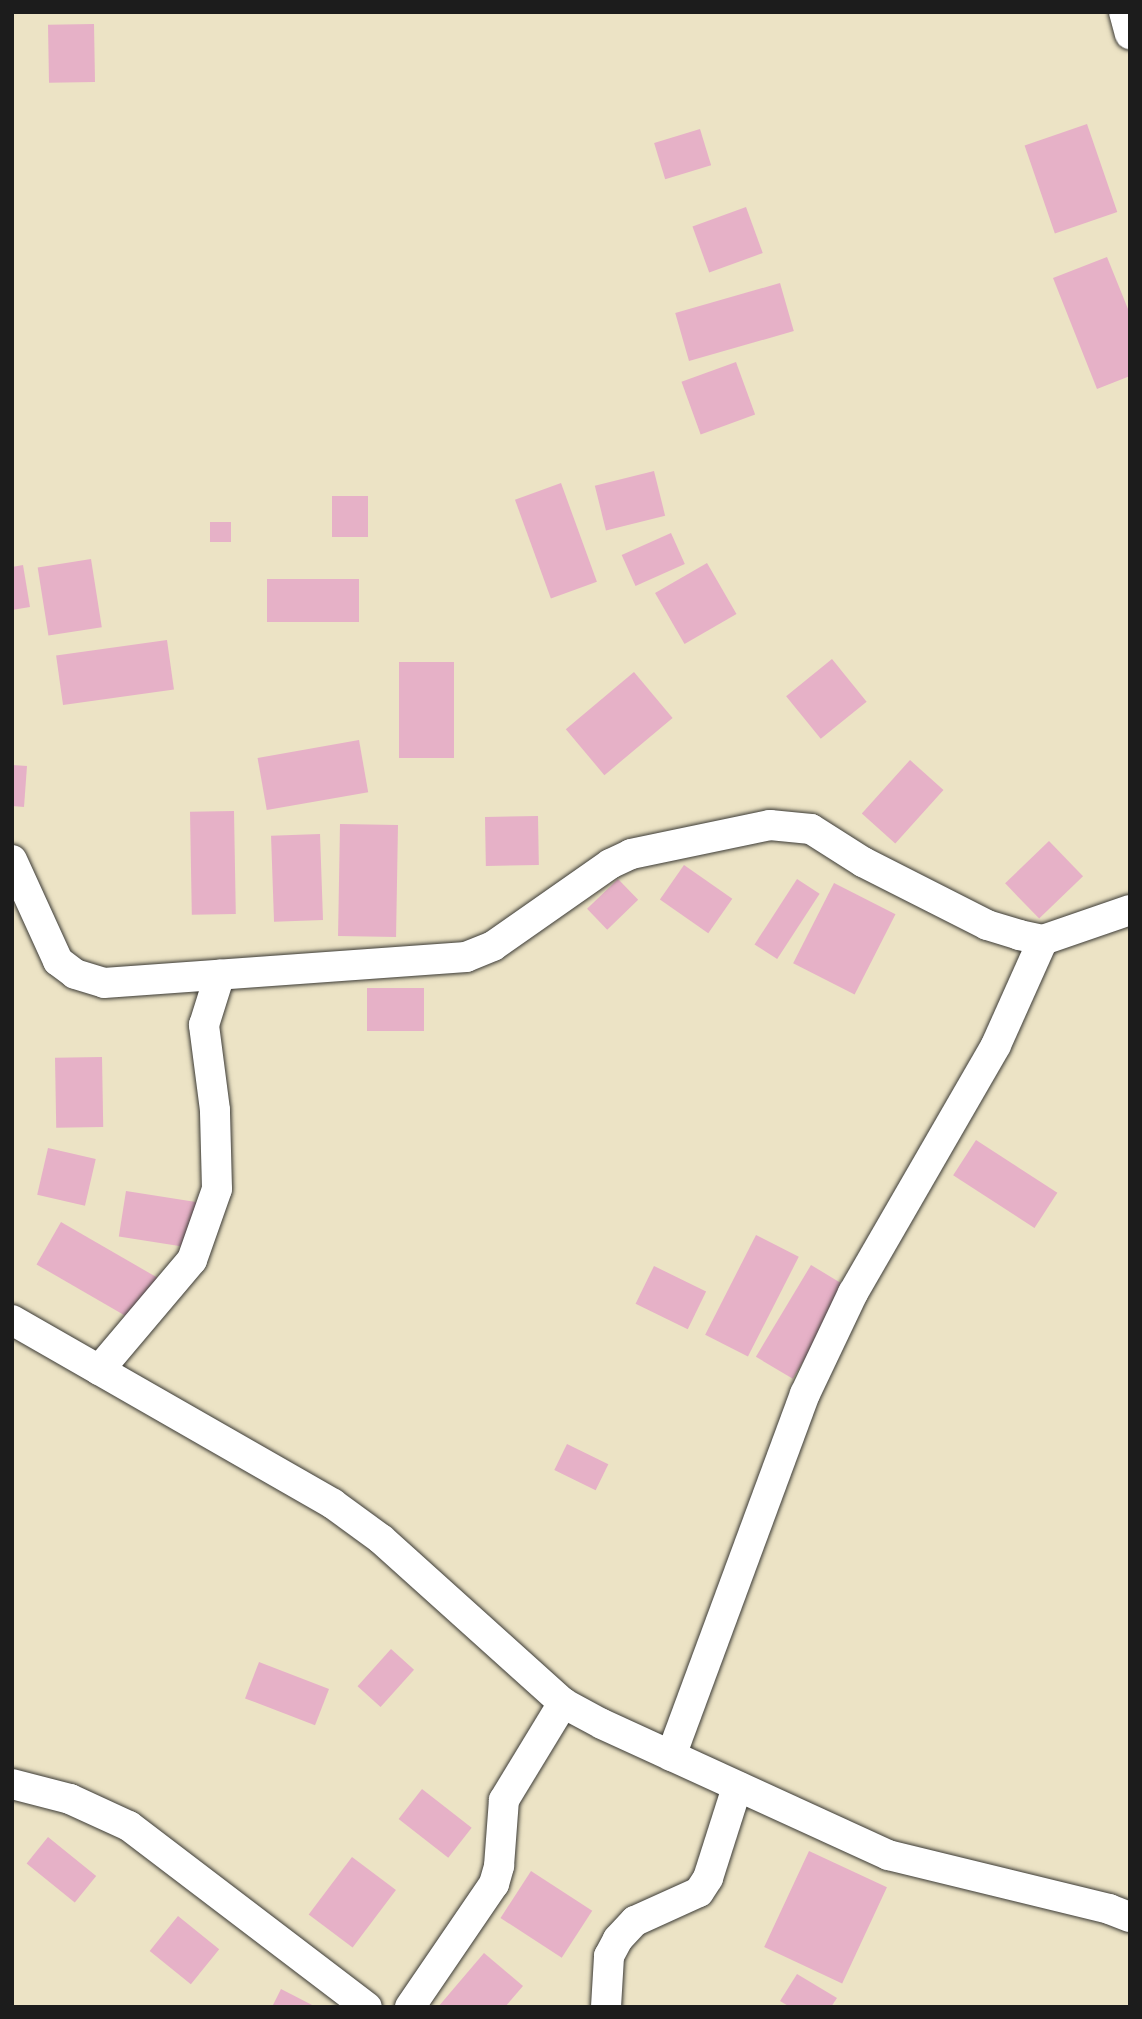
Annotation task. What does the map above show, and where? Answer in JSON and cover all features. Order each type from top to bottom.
[{"type":"street","points":[[1124,12],[1130,34]]},
{"type":"street","points":[[12,860],[58,961],[75,974],[104,983],[467,957],[493,946],[610,864],[631,854],[770,825],[811,829],[863,862],[987,925],[1043,940],[1130,910]]},
{"type":"street","points":[[671,1756],[805,1394],[853,1293],[996,1045],[1043,940]]},
{"type":"street","points":[[99,1370],[192,1260],[217,1189],[215,1110],[204,1025],[220,974]]},
{"type":"street","points":[[12,1320],[333,1504],[381,1539],[563,1703],[737,1787],[888,1855],[1130,1917]]},
{"type":"street","points":[[410,2007],[494,1884],[499,1866],[504,1800],[563,1703]]},
{"type":"street","points":[[12,1784],[70,1799],[129,1826],[367,2007]]},
{"type":"street","points":[[606,2007],[609,1956],[618,1939],[635,1921],[699,1892],[708,1878],[737,1787]]},
{"type":"building","points":[[94,24],[95,82],[49,83],[48,25]]},
{"type":"building","points":[[1087,124],[1117,212],[1055,233],[1025,145]]},
{"type":"building","points":[[700,129],[711,165],[665,179],[654,143]]},
{"type":"building","points":[[746,207],[763,253],[709,273],[692,226]]},
{"type":"building","points":[[1107,257],[1130,314],[1130,376],[1097,389],[1053,278]]},
{"type":"building","points":[[780,283],[794,331],[689,361],[675,313]]},
{"type":"building","points":[[736,362],[755,415],[701,434],[681,382]]},
{"type":"building","points":[[654,471],[665,516],[606,530],[595,486]]},
{"type":"building","points":[[561,483],[597,582],[551,598],[515,500]]},
{"type":"building","points":[[332,496],[368,496],[368,537],[332,537]]},
{"type":"building","points":[[210,522],[231,522],[231,542],[210,542]]},
{"type":"building","points":[[671,533],[685,564],[635,586],[622,555]]},
{"type":"building","points":[[91,559],[102,627],[48,636],[38,567]]},
{"type":"building","points":[[707,563],[736,614],[685,644],[655,593]]},
{"type":"building","points":[[23,565],[30,607],[12,610],[12,567]]},
{"type":"building","points":[[267,579],[359,579],[359,622],[267,622]]},
{"type":"building","points":[[167,640],[174,690],[63,705],[56,656]]},
{"type":"building","points":[[832,659],[867,702],[821,739],[786,696]]},
{"type":"building","points":[[399,662],[454,662],[454,758],[399,758]]},
{"type":"building","points":[[634,672],[673,718],[604,775],[566,729]]},
{"type":"building","points":[[359,740],[368,792],[267,810],[258,758]]},
{"type":"building","points":[[910,760],[943,790],[895,844],[862,814]]},
{"type":"building","points":[[12,765],[27,766],[24,807],[12,806]]},
{"type":"building","points":[[234,811],[236,914],[192,915],[190,812]]},
{"type":"building","points":[[538,816],[539,865],[486,866],[485,817]]},
{"type":"building","points":[[340,824],[398,825],[396,937],[338,936]]},
{"type":"building","points":[[320,834],[323,920],[274,922],[271,836]]},
{"type":"building","points":[[1049,841],[1083,876],[1039,919],[1005,883]]},
{"type":"building","points":[[684,865],[732,899],[708,933],[660,899]]},
{"type":"building","points":[[618,879],[638,900],[607,930],[587,909]]},
{"type":"building","points":[[797,879],[820,894],[777,959],[755,944]]},
{"type":"building","points":[[834,883],[895,914],[855,995],[793,963]]},
{"type":"building","points":[[367,988],[424,988],[424,1031],[367,1031]]},
{"type":"building","points":[[102,1057],[103,1127],[56,1128],[55,1058]]},
{"type":"building","points":[[976,1140],[1057,1193],[1034,1228],[953,1175]]},
{"type":"building","points":[[48,1148],[96,1159],[85,1206],[37,1195]]},
{"type":"building","points":[[126,1191],[199,1203],[192,1248],[119,1236]]},
{"type":"building","points":[[61,1222],[157,1278],[133,1320],[36,1264]]},
{"type":"building","points":[[756,1235],[799,1257],[748,1357],[705,1335]]},
{"type":"building","points":[[811,1265],[848,1287],[793,1379],[756,1357]]},
{"type":"building","points":[[654,1266],[706,1291],[688,1329],[636,1304]]},
{"type":"building","points":[[567,1444],[608,1464],[596,1490],[554,1470]]},
{"type":"building","points":[[391,1649],[414,1670],[381,1707],[358,1686]]},
{"type":"building","points":[[259,1662],[329,1689],[315,1725],[245,1698]]},
{"type":"building","points":[[422,1789],[472,1828],[448,1858],[399,1819]]},
{"type":"building","points":[[48,1837],[96,1876],[75,1902],[27,1863]]},
{"type":"building","points":[[809,1851],[887,1887],[842,1983],[764,1947]]},
{"type":"building","points":[[352,1857],[396,1890],[353,1948],[309,1915]]},
{"type":"building","points":[[531,1871],[592,1911],[562,1958],[501,1918]]},
{"type":"building","points":[[178,1916],[219,1949],[191,1984],[150,1951]]},
{"type":"building","points":[[484,1953],[523,1986],[505,2007],[438,2007]]},
{"type":"building","points":[[797,1974],[837,1998],[831,2007],[790,2007],[780,2001]]},
{"type":"building","points":[[281,1989],[316,2007],[272,2007]]}]
